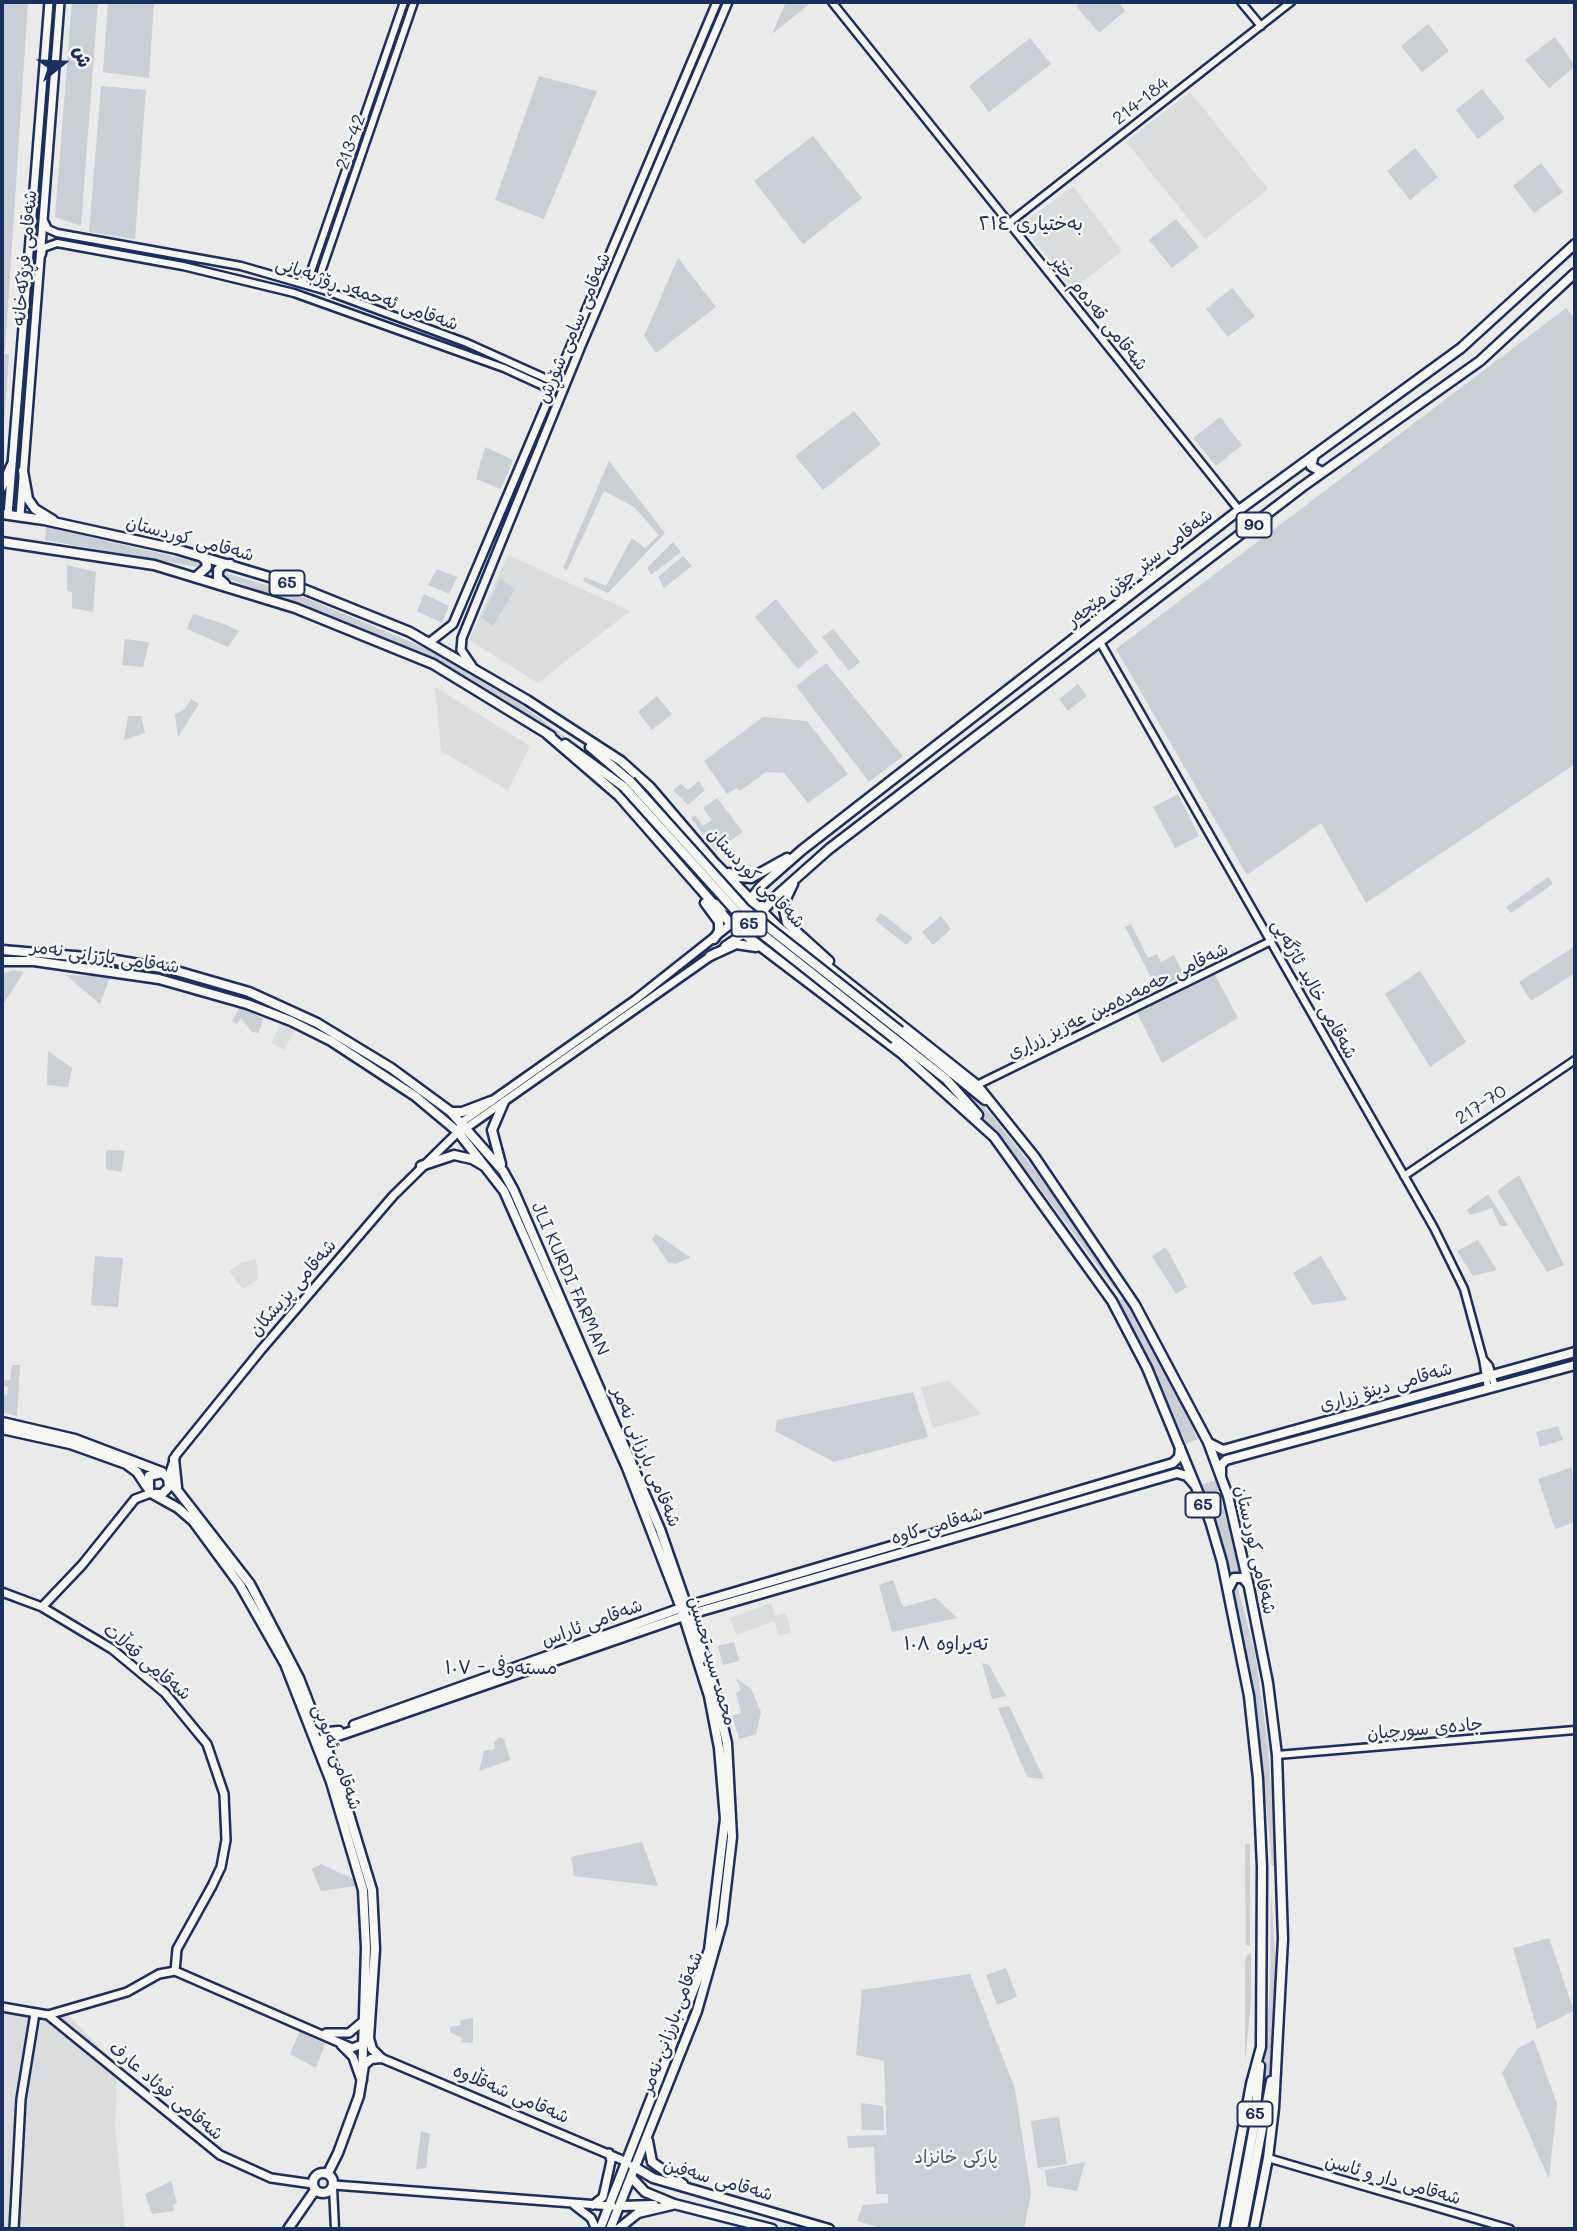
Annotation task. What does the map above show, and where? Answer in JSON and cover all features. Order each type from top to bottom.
[{"type":"main road","name":"شەقامی فڕۆکەخانە","points":[[5,515],[48,2]]},
{"type":"main road","name":"شەقامی فڕۆکەخانە","points":[[20,516],[60,2]]},
{"type":"main road","name":"شەقامی سامی شۆڕش","points":[[430,642],[453,624],[717,2]]},
{"type":"main road","name":"شەقامی سامی شۆڕش","points":[[472,666],[462,652],[461,641],[581,346],[729,2]]},
{"type":"main road","points":[[615,244],[625,249]]},
{"type":"main road","name":"شەقامی سێر جۆن مێجەر","points":[[743,934],[761,886],[802,850],[1239,510],[1461,348],[1575,244]]},
{"type":"main road","name":"شەقامی سێر جۆن مێجەر","points":[[729,927],[752,907],[773,899],[829,849],[1302,487],[1480,361],[1575,273]]},
{"type":"main road","points":[[1314,455],[1311,466],[1322,472]]},
{"type":"main road","points":[[2,487],[11,466]]},
{"type":"main road","points":[[23,471],[29,499],[35,509],[58,523]]},
{"type":"main road","points":[[1291,472],[1296,471],[1303,475],[1302,487]]},
{"type":"main road","name":"شەقامی کوردستان","points":[[5,515],[58,523],[198,555],[286,582],[430,642],[472,666],[631,770],[733,880],[752,907],[977,1085],[1005,1119],[1126,1292],[1151,1333],[1208,1442],[1221,1474],[1250,1587],[1268,1683],[1277,1755],[1283,1939],[1268,2158],[1254,2229]]},
{"type":"main road","name":"شەقامی کوردستان","points":[[2,542],[91,553],[194,576],[306,612],[433,664],[627,784]]},
{"type":"main road","points":[[194,576],[201,575],[207,568],[206,561],[198,555]]},
{"type":"main road","points":[[226,585],[220,581],[217,574],[223,565],[230,564]]},
{"type":"main road","points":[[478,565],[480,575],[489,571]]},
{"type":"main road","name":"شەقامی کوردستان","points":[[549,714],[627,784],[745,909],[1005,1119]]},
{"type":"main road","name":"شەقامی کوردستان","points":[[547,734],[619,796],[729,927],[743,934],[901,1053],[994,1136]]},
{"type":"main road","points":[[717,864],[736,877],[751,878],[802,850]]},
{"type":"main road","points":[[670,855],[702,886],[712,885],[717,879],[717,864]]},
{"type":"main road","points":[[670,855],[718,920],[719,930],[714,939]]},
{"type":"main road","points":[[773,875],[760,894],[765,899],[773,899]]},
{"type":"main road","points":[[795,879],[783,905],[787,923],[851,983]]},
{"type":"main road","points":[[708,900],[723,907],[752,907],[750,921],[763,946],[780,963]]},
{"type":"main road","points":[[729,927],[750,921],[778,927]]},
{"type":"main road","points":[[729,927],[734,929],[734,940]]},
{"type":"main road","name":"شەقامی پزیشکان","points":[[167,1477],[174,1459],[261,1350],[421,1166],[491,1101],[729,927]]},
{"type":"main road","name":"شەقامی پزیشکان","points":[[465,1126],[504,1102],[743,934]]},
{"type":"main road","points":[[780,963],[775,950],[787,939],[818,960]]},
{"type":"main road","points":[[710,956],[738,943],[763,949]]},
{"type":"main road","name":"شەقامی بارزانی نەمر","points":[[2,950],[110,959],[173,970],[249,992],[317,1023],[351,1043],[451,1112],[503,1171],[514,1191]]},
{"type":"main road","name":"شەقامی بارزانی نەمر","points":[[2,962],[15,960],[132,973],[195,987],[247,1003],[331,1041],[415,1096],[458,1132]]},
{"type":"main road","name":"شەقامی کوردستان","points":[[898,1035],[970,1104],[1112,1301],[1147,1368],[1195,1484],[1219,1551],[1249,1696],[1258,1779],[1262,1867],[1261,2047],[1243,2229]]},
{"type":"main road","points":[[451,1112],[462,1112],[491,1101]]},
{"type":"main road","points":[[503,1171],[492,1130],[504,1102]]},
{"type":"main road","name":"محمد سید تحسین","points":[[458,1132],[493,1173],[514,1212],[687,1611],[719,1748],[725,1819],[720,1878],[709,1950],[614,2196],[598,2229]]},
{"type":"main road","points":[[421,1166],[454,1155],[472,1158],[493,1173]]},
{"type":"main road","name":"JLI KURDI FARMAN","points":[[514,1191],[597,1380]]},
{"type":"main road","points":[[1112,1301],[1126,1292]]},
{"type":"main road","name":"شەقامی دینۆ زراری","points":[[1229,1448],[1575,1352]]},
{"type":"main road","name":"شەقامی دینۆ زراری","points":[[1233,1458],[1575,1366]]},
{"type":"main road","name":"شەقامی بارزانی نەمر","points":[[597,1380],[687,1611],[727,1744],[732,1837],[722,1923],[707,1984],[610,2229]]},
{"type":"main road","points":[[2,1423],[75,1439],[147,1464],[167,1477]]},
{"type":"main road","name":"شەقامی ئەیوبی","points":[[2,1429],[70,1444],[126,1464],[138,1472],[150,1492],[186,1514],[233,1575],[285,1664],[331,1782],[363,1889],[366,1948],[362,2080]]},
{"type":"main road","points":[[1208,1442],[1219,1450],[1229,1448],[1228,1454],[1233,1458],[1223,1462],[1221,1474]]},
{"type":"main road","points":[[1180,1448],[1179,1457],[1170,1464],[1170,1476],[1182,1474],[1195,1484]]},
{"type":"main road","points":[[174,1459],[177,1490]]},
{"type":"main road","name":"شەقامی کاوە","points":[[687,1611],[1170,1464]]},
{"type":"main road","points":[[150,1492],[150,1475],[157,1472],[167,1477]]},
{"type":"main road","name":"شەقامی کاوە","points":[[800,1578],[1170,1476]]},
{"type":"main road","points":[[42,1606],[83,1564],[134,1500],[150,1492],[166,1492],[167,1477]]},
{"type":"main road","name":"شەقامی ئەیوبی","points":[[167,1477],[250,1584],[291,1661],[328,1751],[352,1819],[372,1889],[375,1949],[369,2036]]},
{"type":"main road","points":[[1228,1589],[1231,1581],[1239,1577],[1250,1587]]},
{"type":"main road","name":"شەقامی قەڵات","points":[[2,1592],[42,1606],[112,1649],[165,1692],[195,1726],[217,1766],[227,1819],[220,1867],[169,1967]]},
{"type":"main road","name":"شەقامی ئاراس","points":[[317,1725],[325,1732],[333,1732],[687,1611]]},
{"type":"main road","name":"شەقامی ئاراس","points":[[328,1751],[331,1739],[687,1611]]},
{"type":"main road","points":[[2,2007],[48,2015],[127,1992],[169,1967],[352,2048],[361,2046],[369,2036]]},
{"type":"main road","points":[[14,2229],[21,2099],[35,2013]]},
{"type":"main road","name":"شەقامی فوئاد عارف","points":[[48,2015],[220,2155],[271,2178],[314,2187]]},
{"type":"main road","points":[[316,2030],[343,2035],[354,2031],[362,2022]]},
{"type":"main road","points":[[333,2186],[328,2173],[348,2128],[366,2062],[380,2058],[372,2049],[369,2036]]},
{"type":"main road","points":[[338,2042],[352,2055],[362,2080]]},
{"type":"main road","name":"شەقامی کوردستان","points":[[1226,2229],[1251,2084],[1261,2047]]},
{"type":"main road","name":"شەقامی کوردستان","points":[[1235,2229],[1249,2182],[1276,2049]]},
{"type":"main road","name":"شەقامی شەقڵاوە","points":[[380,2058],[627,2162]]},
{"type":"main road","points":[[648,2136],[648,2153],[655,2165],[692,2190]]},
{"type":"main road","points":[[592,2206],[603,2197],[611,2161],[609,2153]]},
{"type":"main road","points":[[627,2162],[631,2179]]},
{"type":"main road","name":"شەقامی سەفین","points":[[627,2162],[653,2178],[829,2229]]},
{"type":"main road","points":[[288,2229],[314,2187],[316,2176],[328,2173]]},
{"type":"main road","points":[[614,2196],[620,2187],[631,2179],[653,2178]]},
{"type":"main road","name":"شەقامی سەفین","points":[[631,2179],[645,2192],[674,2204],[772,2229]]},
{"type":"main road","points":[[314,2187],[326,2194],[333,2186]]},
{"type":"main road","points":[[333,2186],[620,2206]]},
{"type":"main road","points":[[573,2204],[591,2218],[598,2229]]},
{"type":"main road","points":[[618,2229],[638,2213],[674,2204]]},
{"type":"main road","name":"شەقامی سەفین","points":[[620,2206],[674,2204]]},
{"type":"street","name":"213-42","points":[[300,283],[310,274],[404,2]]},
{"type":"street","name":"213-42","points":[[324,290],[319,281],[322,269],[414,2]]},
{"type":"street","name":"شەقامی قەدەم خێر","points":[[832,2],[1239,510]]},
{"type":"street","points":[[1241,2],[1261,26]]},
{"type":"street","name":"214-184","points":[[1009,223],[1291,2]]},
{"type":"street","points":[[41,256],[43,248],[54,244],[51,236],[55,232],[48,229],[44,220]]},
{"type":"street","name":"شەقامی ئەحمەد ڕۆژبەیانی","points":[[55,232],[198,258],[300,283],[472,346],[547,379],[558,377]]},
{"type":"street","name":"شەقامی ئەحمەد ڕۆژبەیانی","points":[[54,244],[196,269],[327,303],[468,355],[552,390]]},
{"type":"street","points":[[196,269],[198,258]]},
{"type":"street","points":[[468,355],[472,346]]},
{"type":"street","name":"شەقامی خالید ئاژگەیی","points":[[1100,642],[1404,1176],[1464,1289],[1492,1388]]},
{"type":"street","name":"شەقامی حەمەدەمین عەزیز زراری","points":[[977,1085],[1271,941]]},
{"type":"street","name":"217-70","points":[[1404,1176],[1575,1060]]},
{"type":"street","name":"جادەی سورچیان","points":[[1277,1755],[1575,1730]]},
{"type":"street","name":"شەقامی دار و ئاسن","points":[[1268,2158],[1510,2229]]},
{"type":"street","points":[[333,2186],[336,2200],[335,2229]]},
{"type":"shaded area","points":[[1190,92],[1268,189],[1205,239],[1126,142]]},
{"type":"shaded area","points":[[1073,186],[1122,251],[1072,290],[1022,224]]},
{"type":"shaded area","points":[[508,555],[630,611],[538,683],[469,640]]},
{"type":"shaded area","points":[[435,687],[530,746],[508,790],[441,751]]},
{"type":"shaded area","points":[[281,1023],[296,1028],[284,1050],[271,1043]]},
{"type":"shaded area","points":[[256,1259],[258,1279],[243,1289],[229,1271],[241,1263]]},
{"type":"shaded area","points":[[949,1381],[981,1414],[933,1428],[921,1387]]},
{"type":"shaded area","points":[[771,1603],[775,1616],[786,1613],[791,1632],[779,1636],[774,1621],[736,1635],[730,1618]]},
{"type":"shaded area","points":[[2,2003],[63,2010],[118,2066],[115,2126],[125,2228],[2,2229]]},
{"type":"green space","points":[[2,2],[28,2],[5,351],[2,350]]},
{"type":"green space","points":[[72,2],[98,2],[81,226],[55,217]]},
{"type":"green space","points":[[108,2],[154,2],[149,78],[103,72]]},
{"type":"green space","points":[[786,2],[812,2],[772,34]]},
{"type":"green space","points":[[1081,2],[1118,2],[1125,11],[1099,33],[1076,6]]},
{"type":"green space","points":[[1428,24],[1449,51],[1422,72],[1401,46]]},
{"type":"green space","points":[[1555,37],[1575,66],[1549,88],[1525,60]]},
{"type":"green space","points":[[1030,38],[1051,64],[989,112],[969,86]]},
{"type":"green space","points":[[539,76],[597,91],[544,219],[495,200]]},
{"type":"green space","points":[[101,86],[146,90],[135,239],[89,232]]},
{"type":"green space","points":[[1482,89],[1505,118],[1478,139],[1456,110]]},
{"type":"green space","points":[[813,136],[862,198],[803,244],[754,181]]},
{"type":"green space","points":[[1415,148],[1438,177],[1410,200],[1387,171]]},
{"type":"green space","points":[[1541,163],[1563,192],[1534,213],[1513,186]]},
{"type":"green space","points":[[1176,219],[1199,247],[1172,268],[1149,240]]},
{"type":"green space","points":[[678,258],[716,307],[656,353],[644,336]]},
{"type":"green space","points":[[1232,288],[1255,316],[1228,337],[1206,309]]},
{"type":"green space","points":[[1566,308],[1575,319],[1575,764],[1366,903],[1321,823],[1247,875],[1116,649]]},
{"type":"green space","points":[[2,353],[9,355],[2,453]]},
{"type":"green space","points":[[854,411],[881,444],[823,490],[795,456]]},
{"type":"green space","points":[[1220,417],[1242,445],[1216,466],[1193,438]]},
{"type":"green space","points":[[485,447],[513,460],[501,489],[476,479]]},
{"type":"green space","points":[[609,461],[665,533],[608,593],[583,581],[585,577],[606,586],[632,538],[645,548],[659,535],[634,507],[604,491],[568,568],[563,568]]},
{"type":"green space","points":[[46,527],[203,563],[202,568],[45,540]]},
{"type":"green space","points":[[673,542],[681,552],[651,575],[647,568]]},
{"type":"green space","points":[[683,556],[692,566],[664,588],[658,577]]},
{"type":"green space","points":[[67,565],[96,572],[93,612],[72,608],[72,592],[67,591]]},
{"type":"green space","points":[[437,569],[457,577],[449,594],[428,585]]},
{"type":"green space","points":[[226,573],[301,596],[449,658],[501,690],[582,749],[445,665],[407,647],[224,577]]},
{"type":"green space","points":[[500,579],[515,589],[493,626],[482,618]]},
{"type":"green space","points":[[424,594],[449,606],[442,623],[417,611]]},
{"type":"green space","points":[[776,599],[818,652],[798,669],[755,617]]},
{"type":"green space","points":[[193,614],[239,631],[228,647],[187,629]]},
{"type":"green space","points":[[833,629],[860,662],[849,671],[822,637]]},
{"type":"green space","points":[[125,639],[149,642],[143,667],[122,665]]},
{"type":"green space","points":[[826,663],[903,756],[869,782],[796,686]]},
{"type":"green space","points":[[1078,684],[1087,696],[1068,711],[1059,699]]},
{"type":"green space","points":[[657,696],[672,714],[652,730],[638,712]]},
{"type":"green space","points":[[191,699],[199,704],[178,737],[175,714],[184,710]]},
{"type":"green space","points":[[128,716],[141,716],[145,733],[124,740]]},
{"type":"green space","points":[[763,717],[807,721],[848,774],[808,803],[784,773],[766,772],[740,791],[737,788],[727,794],[704,761]]},
{"type":"green space","points":[[699,781],[705,790],[688,805],[673,790],[681,784],[688,790]]},
{"type":"green space","points":[[1178,794],[1199,836],[1175,848],[1153,807]]},
{"type":"green space","points":[[717,798],[743,832],[716,851],[691,818],[695,815],[703,826],[712,820],[703,808]]},
{"type":"green space","points":[[1548,877],[1553,884],[1511,913],[1506,907]]},
{"type":"green space","points":[[881,913],[913,938],[906,945],[875,920]]},
{"type":"green space","points":[[941,916],[951,929],[933,945],[922,932]]},
{"type":"green space","points":[[1131,924],[1148,958],[1157,954],[1161,962],[1174,955],[1184,975],[1157,989],[1125,927]]},
{"type":"green space","points":[[1575,946],[1575,973],[1531,1001],[1519,982]]},
{"type":"green space","points":[[13,970],[24,972],[2,1006],[2,974]]},
{"type":"green space","points":[[1420,971],[1466,1042],[1430,1067],[1385,994]]},
{"type":"green space","points":[[66,975],[110,977],[100,1004]]},
{"type":"green space","points":[[1215,975],[1238,1018],[1162,1063],[1137,1013]]},
{"type":"green space","points":[[240,1006],[263,1019],[259,1033],[252,1032],[241,1018],[237,1024],[232,1021]]},
{"type":"green space","points":[[48,1051],[72,1068],[68,1087],[47,1085]]},
{"type":"green space","points":[[951,1079],[991,1114],[1045,1183],[1112,1277],[1116,1291],[1039,1187]]},
{"type":"green space","points":[[106,1150],[125,1151],[121,1172],[106,1169]]},
{"type":"green space","points":[[1519,1175],[1564,1265],[1547,1272],[1497,1191]]},
{"type":"green space","points":[[1488,1194],[1508,1226],[1500,1226],[1492,1208],[1470,1215],[1467,1210]]},
{"type":"green space","points":[[656,1234],[690,1258],[675,1264],[668,1262],[652,1239]]},
{"type":"green space","points":[[1478,1240],[1497,1270],[1473,1276],[1457,1251]]},
{"type":"green space","points":[[1166,1247],[1187,1287],[1176,1294],[1152,1256]]},
{"type":"green space","points":[[95,1256],[123,1258],[118,1307],[91,1305]]},
{"type":"green space","points":[[1321,1256],[1347,1300],[1312,1305],[1293,1273]]},
{"type":"green space","points":[[1124,1298],[1198,1439],[1186,1444],[1156,1375],[1117,1302]]},
{"type":"green space","points":[[12,1365],[20,1365],[17,1416],[2,1412],[2,1394],[7,1395],[8,1387],[3,1386],[4,1380],[10,1380]]},
{"type":"green space","points":[[913,1392],[928,1437],[834,1462],[775,1431],[777,1420]]},
{"type":"green space","points":[[1558,1426],[1563,1440],[1540,1447],[1536,1432]]},
{"type":"green space","points":[[1572,1467],[1575,1522],[1555,1529],[1538,1479]]},
{"type":"green space","points":[[1216,1480],[1241,1575],[1232,1578],[1202,1484]]},
{"type":"green space","points":[[893,1580],[903,1607],[936,1598],[957,1618],[892,1632],[879,1585]]},
{"type":"green space","points":[[1237,1585],[1255,1653],[1268,1746],[1276,1865],[1272,1866],[1261,1747],[1234,1588]]},
{"type":"green space","points":[[734,1642],[739,1661],[723,1665],[718,1646]]},
{"type":"green space","points":[[982,1663],[989,1665],[1006,1696],[992,1699]]},
{"type":"green space","points":[[736,1678],[751,1689],[761,1712],[756,1734],[739,1739],[732,1716],[741,1713],[736,1693],[741,1690]]},
{"type":"green space","points":[[1009,1706],[1044,1779],[1027,1777],[998,1708]]},
{"type":"green space","points":[[499,1737],[504,1739],[510,1760],[479,1771],[484,1751],[495,1749],[494,1743]]},
{"type":"green space","points":[[642,1842],[658,1886],[574,1876],[571,1857]]},
{"type":"green space","points":[[1245,1844],[1250,1844],[1250,1946],[1246,1945]]},
{"type":"green space","points":[[321,1864],[355,1880],[356,1886],[321,1891],[312,1869]]},
{"type":"green space","points":[[1271,1892],[1277,1983],[1272,2063],[1267,2082],[1264,2083],[1270,1983]]},
{"type":"green space","points":[[1549,1938],[1574,2011],[1537,2029],[1513,1948]]},
{"type":"green space","points":[[1251,1953],[1251,2002],[1245,2062],[1245,1970],[1246,1956]]},
{"type":"green space","points":[[1006,1968],[1017,1997],[997,2005],[986,1975]]},
{"type":"green space","name":"پارکی خانزاد","points":[[970,1974],[1015,2089],[1031,2193],[1024,2229],[885,2229],[857,2221],[863,2205],[888,2203],[888,2194],[876,2194],[874,2147],[848,2148],[847,2136],[886,2135],[887,2144],[884,2061],[856,2055],[862,1990]]},
{"type":"green space","points":[[473,2018],[473,2043],[462,2042],[462,2038],[450,2032],[450,2027],[460,2025],[461,2020]]},
{"type":"green space","points":[[300,2031],[325,2044],[316,2068],[290,2054]]},
{"type":"green space","points":[[1534,2040],[1557,2104],[1549,2179],[1502,2073],[1518,2048]]},
{"type":"green space","points":[[861,2103],[883,2106],[884,2130],[862,2130]]},
{"type":"green space","points":[[1059,2117],[1067,2164],[1038,2168],[1031,2121]]},
{"type":"green space","points":[[421,2131],[430,2134],[426,2168],[416,2169]]},
{"type":"green space","points":[[1085,2162],[1077,2191],[1047,2186],[1045,2170]]},
{"type":"green space","points":[[171,2181],[177,2203],[173,2205],[174,2211],[152,2214],[145,2194]]},
{"type":"district","name":"بەختیاری ٢١٤","points":[[1031,224]]},
{"type":"district","name":"تەیراوە ١٠٨","points":[[946,1644]]},
{"type":"district","name":"مستەوفی - ١٠٧","points":[[501,1668]]}]
